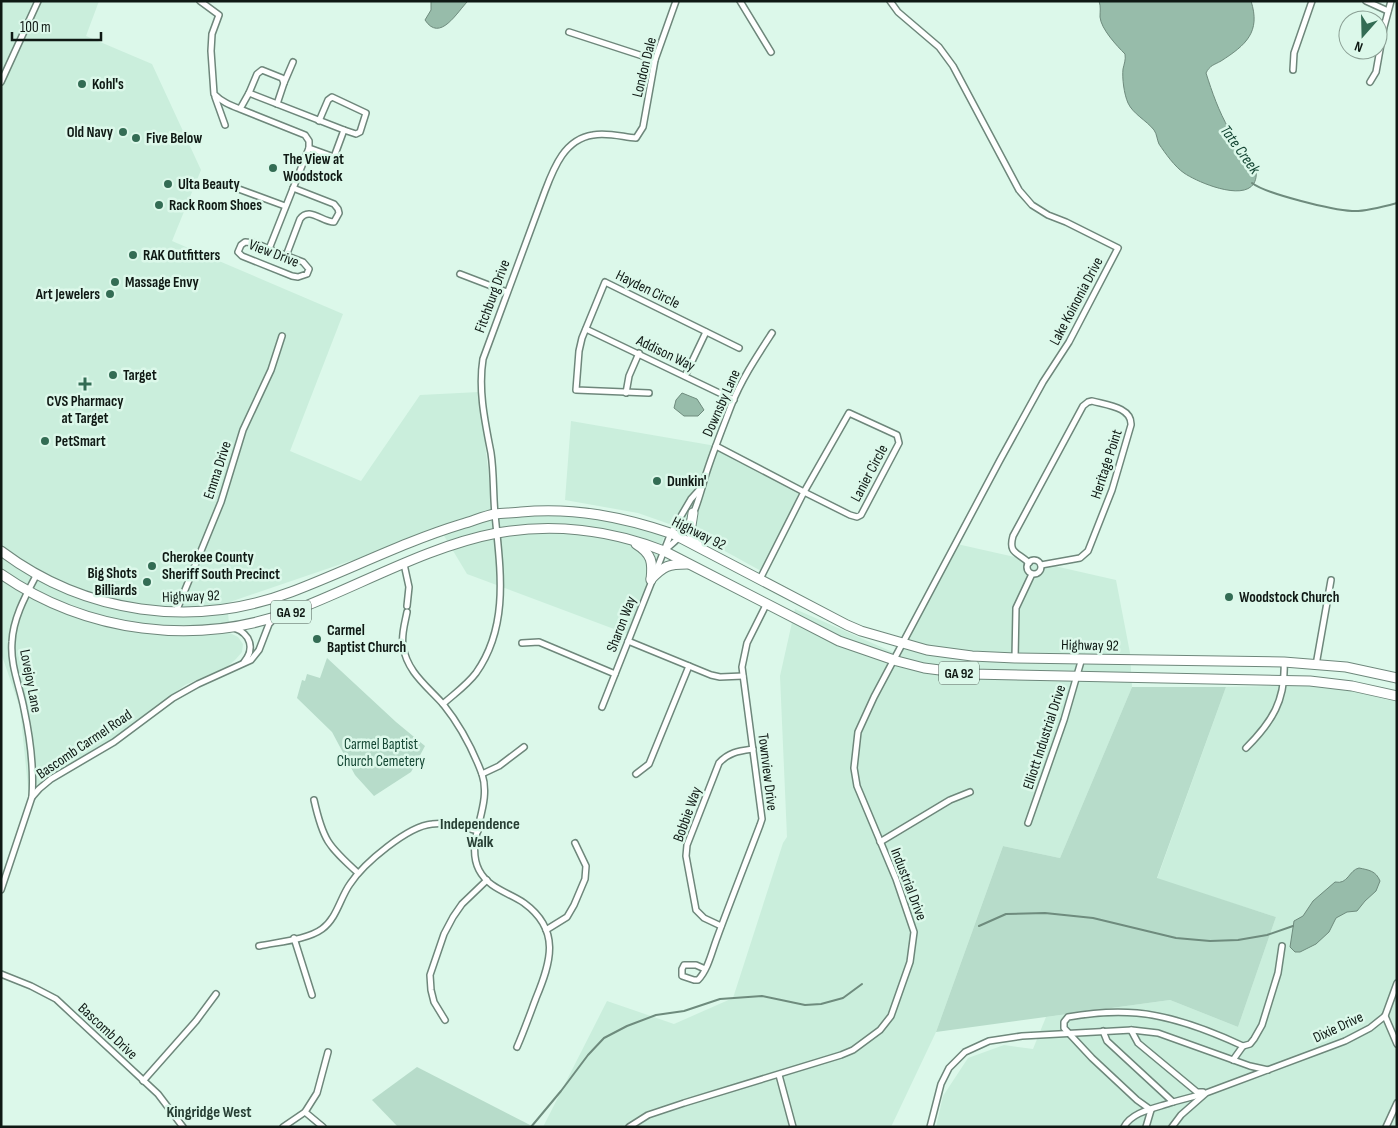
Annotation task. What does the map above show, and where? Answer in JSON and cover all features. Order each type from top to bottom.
[{"type":"main road","name":"Highway 92","points":[[1,551],[37,574],[69,590],[102,602],[138,609],[176,612],[223,610],[275,598],[429,534],[495,514],[537,510],[590,513],[647,525],[680,537],[847,625],[902,644],[951,654],[1015,658],[1316,664],[1346,667],[1397,678]]},
{"type":"main road","points":[[693,513],[690,532],[700,548]]},
{"type":"main road","name":"Highway 92","points":[[1,574],[28,591],[79,614],[124,625],[187,631],[231,627],[278,616],[404,564],[463,542],[498,533],[520,530],[587,530],[628,539],[664,551],[839,641],[924,668],[970,674],[1316,681],[1342,684],[1397,696]]},
{"type":"main road","points":[[628,539],[644,549],[651,558],[651,580]]},
{"type":"main road","points":[[651,580],[662,568],[671,564],[691,564]]},
{"type":"street","points":[[1,82],[38,1]]},
{"type":"street","points":[[200,1],[219,15],[211,42],[214,94],[225,125]]},
{"type":"street","name":"London Dale","points":[[636,138],[642,127],[655,60],[676,1]]},
{"type":"street","points":[[740,1],[771,52]]},
{"type":"street","name":"Lake Koinonia Drive","points":[[890,1],[898,12],[938,47],[953,66],[1020,190],[1032,205],[1048,215],[1118,248],[1069,342],[1043,382],[1000,460],[902,644]]},
{"type":"street","points":[[1294,70],[1294,53],[1312,1]]},
{"type":"street","points":[[1366,1],[1386,10]]},
{"type":"street","points":[[1388,11],[1391,1]]},
{"type":"street","points":[[569,32],[655,60]]},
{"type":"street","points":[[1370,82],[1376,72],[1378,60]]},
{"type":"street","points":[[277,104],[293,62]]},
{"type":"street","points":[[240,109],[257,74],[262,70],[282,78],[284,83]]},
{"type":"street","points":[[249,93],[319,121],[358,134],[366,113],[332,97],[328,100],[319,121]]},
{"type":"street","points":[[214,94],[221,101],[306,135],[309,141],[309,148],[334,157],[344,130]]},
{"type":"street","name":"Fitchburg Drive","points":[[443,704],[465,685],[476,672],[493,639],[501,597],[494,480],[485,421],[481,369],[483,359],[556,164],[562,155],[582,138],[594,134],[636,138]]},
{"type":"street","name":"View Drive","points":[[270,249],[309,148]]},
{"type":"street","points":[[225,184],[285,206]]},
{"type":"street","name":"View Drive","points":[[286,256],[303,215],[315,215],[329,222],[334,222],[339,213],[334,204],[293,188]]},
{"type":"street","name":"View Drive","points":[[245,242],[255,243],[270,249],[306,264],[309,269],[307,274],[298,277],[292,276],[242,256],[238,252],[241,245],[245,242]]},
{"type":"street","points":[[460,274],[507,292]]},
{"type":"street","name":"Hayden Circle","points":[[649,393],[576,390],[579,351],[605,282],[739,348]]},
{"type":"street","name":"Addison Way","points":[[586,329],[734,400]]},
{"type":"street","points":[[685,376],[706,332]]},
{"type":"street","name":"Downsby Lane","points":[[664,551],[680,537],[693,513],[734,400],[772,333]]},
{"type":"street","name":"Emma Drive","points":[[176,612],[221,502],[243,430],[270,370],[282,336]]},
{"type":"street","points":[[626,393],[629,376],[638,353]]},
{"type":"street","name":"Heritage Point","points":[[1029,562],[1012,550],[1013,536],[1083,406],[1092,401],[1124,411],[1130,416],[1132,425],[1112,490],[1088,551],[1080,558],[1041,565]]},
{"type":"street","name":"Lanier Circle","points":[[716,446],[804,492],[856,517],[861,515],[899,443],[897,435],[849,413],[804,492],[760,579]]},
{"type":"street","name":"Downsby Lane","points":[[664,551],[670,533],[691,498],[701,488]]},
{"type":"street","name":"Sharon Way","points":[[602,707],[664,551]]},
{"type":"street","points":[[1036,560],[1041,565],[1040,571],[1037,574],[1032,574],[1027,569],[1029,562],[1036,560]]},
{"type":"street","points":[[404,564],[409,587],[403,645],[408,665],[414,674],[443,704],[454,720],[482,774],[485,803],[475,842],[475,858],[478,869],[493,887],[531,908],[542,920],[550,945],[549,963],[517,1047]]},
{"type":"street","name":"Lovejoy Lane","points":[[32,797],[33,780],[26,720],[12,653],[14,629],[28,591],[37,574]]},
{"type":"street","points":[[1015,658],[1016,608],[1032,574]]},
{"type":"street","points":[[1316,664],[1331,580]]},
{"type":"street","name":"Townview Drive","points":[[705,969],[762,819],[744,676],[744,654],[747,643],[767,603]]},
{"type":"street","name":"Bascomb Carmel Road","points":[[1,890],[32,797],[38,789],[51,779],[114,742],[173,698],[204,681],[237,667],[255,656],[269,624],[278,616]]},
{"type":"street","points":[[231,627],[238,629],[247,637],[251,647],[247,658],[237,667]]},
{"type":"street","points":[[628,641],[720,677],[744,676]]},
{"type":"street","points":[[522,642],[539,642],[615,674]]},
{"type":"street","name":"Industrial Drive","points":[[629,1127],[648,1115],[853,1050],[880,1030],[891,1016],[910,962],[914,932],[896,879],[857,786],[854,768],[858,732],[863,718],[902,644]]},
{"type":"street","name":"Elliott Industrial Drive","points":[[1028,823],[1064,720],[1082,658]]},
{"type":"street","points":[[1246,748],[1262,732],[1276,710],[1285,680],[1284,662]]},
{"type":"street","points":[[636,774],[650,764],[689,666]]},
{"type":"street","points":[[482,774],[499,766],[524,747]]},
{"type":"street","name":"Bobbie Way","points":[[721,926],[704,918],[696,910],[686,856],[687,845],[719,763],[734,752],[753,749]]},
{"type":"street","points":[[880,842],[950,800],[970,792]]},
{"type":"street","points":[[314,800],[321,829],[326,839],[338,855],[358,873]]},
{"type":"street","points":[[259,946],[314,933],[335,914],[349,885],[358,873],[374,858],[413,830],[423,825],[443,823],[478,831]]},
{"type":"street","points":[[546,930],[567,917],[585,879],[586,866],[575,843]]},
{"type":"street","points":[[445,1020],[434,1002],[430,974],[444,934],[453,917],[462,904],[487,880]]},
{"type":"street","points":[[294,938],[312,995]]},
{"type":"street","points":[[1146,1127],[1150,1110],[1092,1058],[1064,1028],[1064,1022],[1068,1017],[1108,1013],[1137,1013],[1198,1028],[1243,1046],[1250,1044],[1262,1025],[1278,973],[1282,946]]},
{"type":"street","points":[[684,965],[696,965],[705,969],[698,980],[682,976],[684,965]]},
{"type":"street","name":"Bascomb Drive","points":[[1,974],[47,993],[56,999],[158,1094],[183,1127]]},
{"type":"street","name":"Dixie Drive","points":[[1124,1127],[1126,1122],[1139,1112],[1206,1093],[1345,1041],[1370,1028],[1385,1016],[1397,983]]},
{"type":"street","points":[[143,1081],[196,1021],[216,994]]},
{"type":"street","points":[[1385,1016],[1397,1044]]},
{"type":"street","points":[[930,1127],[941,1084],[949,1068],[965,1052],[989,1041],[1022,1036],[1131,1030],[1158,1033],[1250,1066],[1268,1070]]},
{"type":"street","points":[[1131,1030],[1138,1043],[1155,1059],[1197,1092],[1206,1093]]},
{"type":"street","points":[[1103,1031],[1107,1041],[1173,1102]]},
{"type":"street","points":[[1233,1060],[1243,1046]]},
{"type":"street","points":[[283,1127],[305,1112],[317,1093],[328,1052]]},
{"type":"street","points":[[778,1075],[793,1127]]},
{"type":"street","points":[[1172,1127],[1181,1115],[1206,1093]]},
{"type":"street","points":[[1386,1127],[1397,1103]]},
{"type":"street","points":[[305,1112],[323,1127]]},
{"type":"shaded area","points":[[1,1],[99,1],[86,36],[152,64],[201,170],[172,241],[343,314],[290,451],[361,481],[420,395],[479,392],[493,513],[589,508],[667,528],[630,635],[467,574],[443,534],[370,558],[350,561],[227,603],[230,633],[238,637],[243,644],[242,652],[236,659],[227,667],[185,685],[77,766],[29,797],[20,708],[1,653]]},
{"type":"shaded area","points":[[571,421],[716,446],[804,492],[763,572],[690,532],[683,531],[675,526],[638,513],[565,500]]},
{"type":"shaded area","points":[[957,544],[1116,580],[1130,653],[1132,687],[1060,858],[1003,846],[936,1032],[891,1127],[543,1127],[607,1001],[674,1024],[733,998],[783,843],[787,837],[780,676],[795,609],[897,654]]},
{"type":"shaded area","points":[[1313,685],[1354,691],[1397,701],[1397,1127],[936,1127],[943,1096],[968,1058],[1004,1045],[1033,1049],[1046,1017],[1170,1000],[1238,1027],[1276,917],[1157,879],[1226,687]]},
{"type":"green space","name":"Carmel Baptist Church Cemetery","points":[[327,658],[396,722],[425,746],[411,772],[374,796],[355,775],[332,732],[297,698],[302,680],[305,681],[307,674],[320,678]]},
{"type":"green space","points":[[1132,687],[1226,687],[1157,878],[1276,917],[1238,1027],[1170,1000],[936,1032],[1003,846],[1060,858]]},
{"type":"green space","points":[[417,1067],[534,1127],[398,1127],[372,1100]]},
{"type":"water","points":[[431,1],[468,1],[454,18],[442,27],[436,28],[425,20],[431,10]]},
{"type":"water","points":[[1099,1],[1251,1],[1254,21],[1249,37],[1238,49],[1211,67],[1206,73],[1225,122],[1255,165],[1255,181],[1249,188],[1240,191],[1228,190],[1203,183],[1184,173],[1170,160],[1159,144],[1154,130],[1128,103],[1124,91],[1123,77],[1125,54],[1103,27]]},
{"type":"water","points":[[682,393],[697,399],[704,410],[698,416],[684,416],[674,408],[676,400]]},
{"type":"water","points":[[1359,868],[1369,870],[1376,875],[1380,881],[1376,891],[1357,911],[1347,912],[1336,918],[1329,932],[1316,944],[1300,952],[1295,952],[1290,947],[1294,921],[1303,916],[1313,901],[1335,882],[1343,881]]},
{"type":"waterway","name":"Tate Creek","points":[[1252,183],[1271,192],[1316,205],[1343,210],[1362,211],[1397,203]]},
{"type":"waterway","points":[[979,926],[1006,914],[1045,913],[1093,918],[1176,938],[1210,941],[1238,940],[1267,935],[1293,926]]},
{"type":"waterway","points":[[531,1127],[588,1055],[604,1038],[627,1026],[656,1015],[684,1011],[720,999],[762,996],[805,1005],[821,1004],[843,998],[862,984]]},
{"type":"place","name":"Kohl's","points":[[82,84]]},
{"type":"place","name":"Old Navy","points":[[123,132]]},
{"type":"place","name":"Five Below","points":[[136,138]]},
{"type":"place","name":"The View at Woodstock","points":[[273,168]]},
{"type":"place","name":"Ulta Beauty","points":[[168,184]]},
{"type":"place","name":"Rack Room Shoes","points":[[159,205]]},
{"type":"place","name":"RAK Outfitters","points":[[133,255]]},
{"type":"place","name":"Massage Envy","points":[[115,282]]},
{"type":"place","name":"Art Jewelers","points":[[110,294]]},
{"type":"place","name":"Target","points":[[113,375]]},
{"type":"place","name":"CVS Pharmacy at Target","points":[[85,384]]},
{"type":"place","name":"PetSmart","points":[[45,441]]},
{"type":"place","name":"Dunkin'","points":[[657,481]]},
{"type":"place","name":"Cherokee County Sheriff South Precinct","points":[[152,566]]},
{"type":"place","name":"Big Shots Billiards","points":[[147,582]]},
{"type":"place","name":"Woodstock Church","points":[[1229,597]]},
{"type":"place","name":"Carmel Baptist Church","points":[[317,639]]},
{"type":"district","name":"Independence Walk","points":[[480,832]]},
{"type":"district","name":"Kingridge West","points":[[209,1111]]}]
